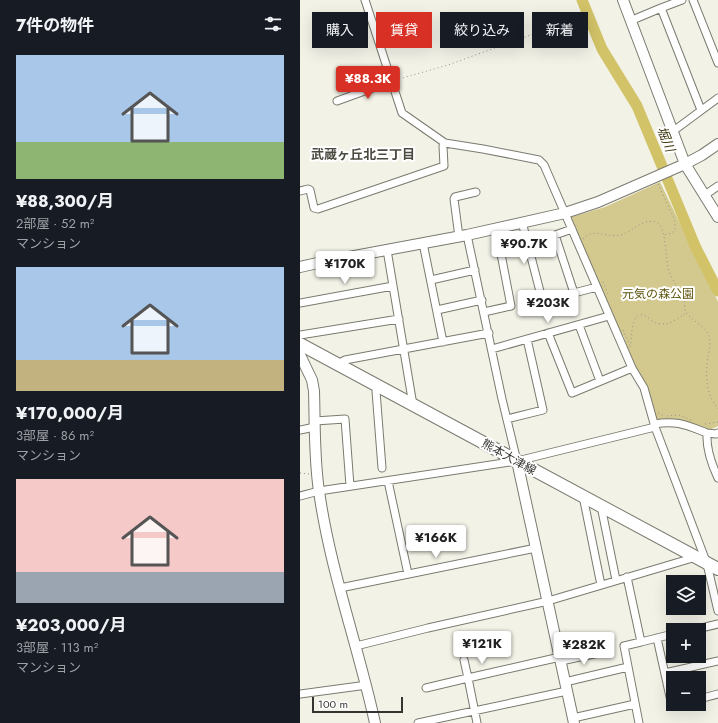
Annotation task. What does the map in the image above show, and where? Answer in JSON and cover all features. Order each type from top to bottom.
[{"type":"main road","name":"熊本大津線","points":[[300,344],[713,566]]},
{"type":"street","points":[[365,0],[402,113],[445,143],[539,160],[544,165],[632,368],[644,388],[655,425],[713,566],[718,610]]},
{"type":"street","points":[[623,0],[685,164],[718,217]]},
{"type":"street","points":[[630,20],[682,0]]},
{"type":"street","points":[[693,0],[718,63]]},
{"type":"street","points":[[661,8],[702,110]]},
{"type":"street","points":[[337,102],[392,81]]},
{"type":"street","points":[[672,132],[718,98]]},
{"type":"street","points":[[300,191],[310,190],[314,208],[318,209],[444,166],[443,146],[445,143]]},
{"type":"street","points":[[300,267],[463,236],[565,213],[598,202],[672,170],[702,155],[718,144]]},
{"type":"street","points":[[705,195],[718,186]]},
{"type":"street","points":[[476,192],[455,197],[454,199],[463,236],[475,270],[482,300],[573,721],[635,704]]},
{"type":"street","points":[[522,222],[543,303]]},
{"type":"street","points":[[484,312],[511,306],[496,228]]},
{"type":"street","points":[[572,229],[555,235],[574,293],[597,287]]},
{"type":"street","points":[[423,243],[444,342]]},
{"type":"street","points":[[387,250],[413,405]]},
{"type":"street","points":[[430,280],[475,270]]},
{"type":"street","points":[[300,303],[393,286]]},
{"type":"street","points":[[437,310],[482,300]]},
{"type":"street","points":[[492,349],[609,316]]},
{"type":"street","points":[[300,335],[399,319]]},
{"type":"street","points":[[579,325],[600,381]]},
{"type":"street","points":[[338,364],[345,360],[489,333]]},
{"type":"street","points":[[548,333],[572,393],[632,368]]},
{"type":"street","points":[[507,419],[543,410],[527,339]]},
{"type":"street","points":[[300,355],[304,371],[312,380],[314,391],[319,491],[331,558],[367,685],[375,723]]},
{"type":"street","points":[[377,386],[376,391],[382,468]]},
{"type":"street","points":[[300,430],[315,424],[345,419],[350,486]]},
{"type":"street","points":[[300,496],[319,491],[517,461],[668,422],[677,422],[707,433],[718,433]]},
{"type":"street","points":[[707,433],[706,444],[709,458],[717,475]]},
{"type":"street","points":[[388,481],[408,574]]},
{"type":"street","points":[[583,496],[601,585]]},
{"type":"street","points":[[602,506],[616,580]]},
{"type":"street","points":[[340,588],[536,548]]},
{"type":"street","points":[[356,646],[548,601],[696,557]]},
{"type":"street","points":[[627,577],[640,642]]},
{"type":"street","points":[[706,627],[718,624]]},
{"type":"street","points":[[639,723],[624,646],[666,636]]},
{"type":"street","points":[[657,638],[666,673]]},
{"type":"street","points":[[426,688],[560,659],[602,652]]},
{"type":"street","points":[[464,660],[477,723]]},
{"type":"street","points":[[675,671],[718,661]]},
{"type":"street","points":[[418,723],[475,712],[628,668]]},
{"type":"street","points":[[300,694],[367,685]]},
{"type":"street","points":[[706,697],[718,694]]},
{"type":"path","points":[[392,81],[448,65],[532,34]]},
{"type":"path","points":[[655,177],[675,222],[675,230],[672,233],[663,235]]},
{"type":"path","points":[[581,241],[590,233],[595,232],[606,236],[620,235],[627,233],[637,225],[654,222],[658,224],[663,235],[668,268],[684,298],[686,312],[699,323],[709,336],[709,351],[706,372],[707,385],[713,403],[718,409]]},
{"type":"path","points":[[601,280],[605,286],[609,298]]},
{"type":"path","points":[[621,327],[626,334],[630,347],[632,328],[637,316],[646,315],[654,322],[666,324],[672,322],[686,312]]},
{"type":"path","points":[[656,412],[665,416],[679,414],[695,422]]},
{"type":"path","points":[[702,425],[718,422]]},
{"type":"green space","name":"元気の森公園","points":[[660,182],[718,302],[718,426],[707,431],[656,422],[632,364],[624,337],[610,316],[568,218],[605,207]]},
{"type":"waterway","name":"堀川","points":[[582,0],[602,49],[637,106],[696,248],[718,291]]},
{"type":"district","name":"武蔵ヶ丘北三丁目","points":[[363,154]]}]
